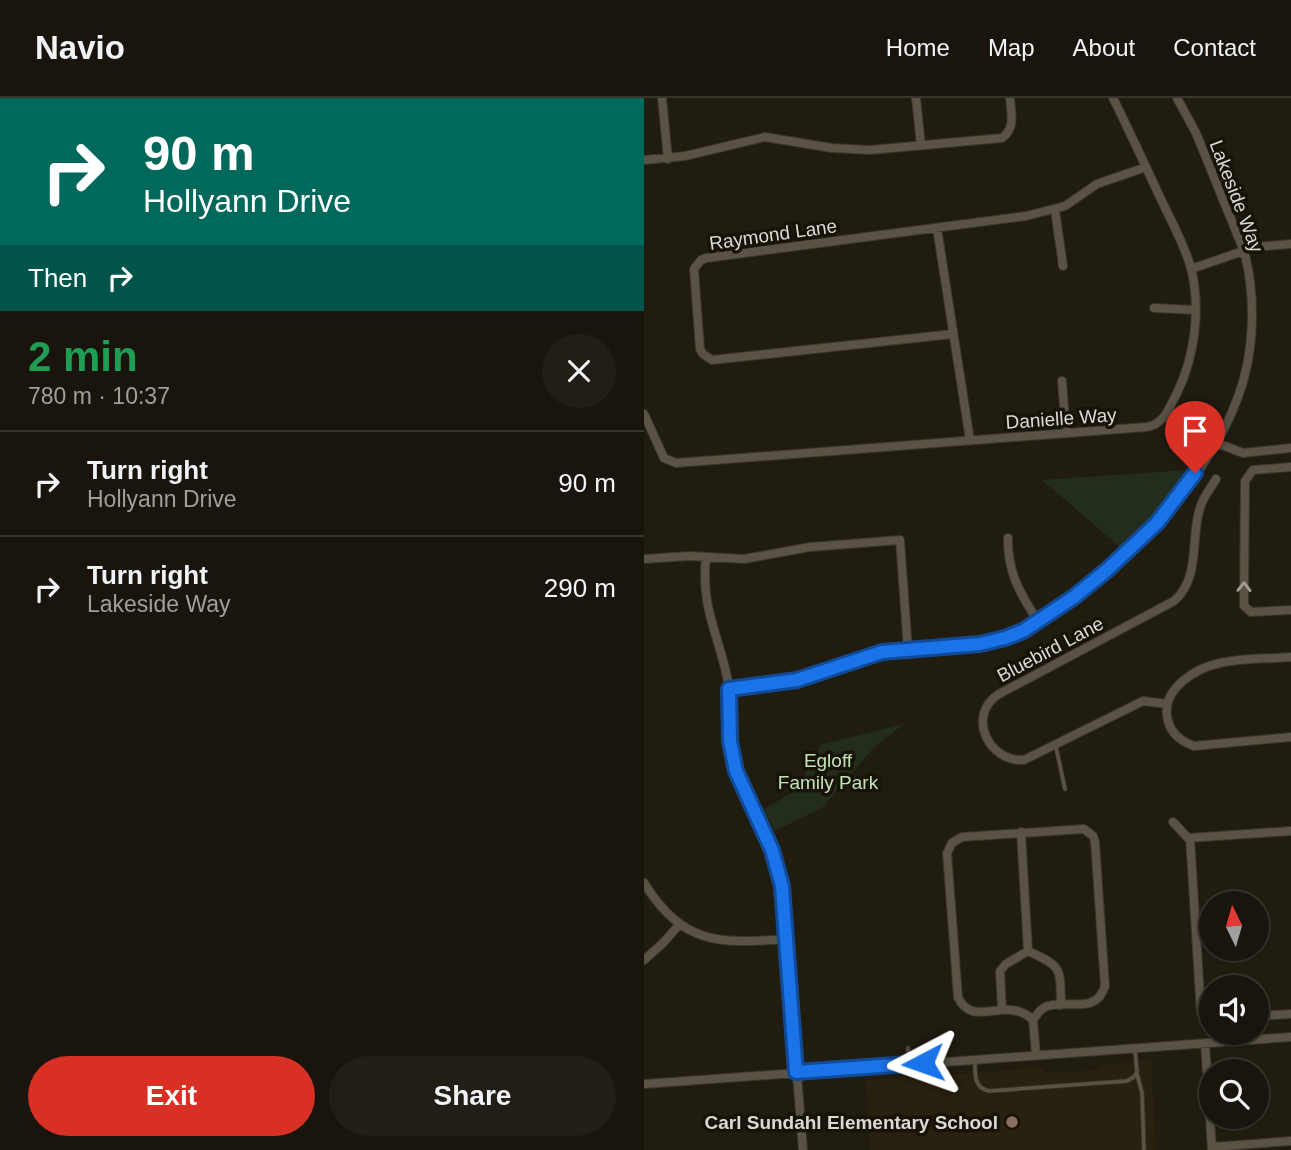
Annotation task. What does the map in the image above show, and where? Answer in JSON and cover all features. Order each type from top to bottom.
[{"type":"street","points":[[662,98],[668,159]]},
{"type":"street","points":[[916,98],[920,145]]},
{"type":"street","points":[[644,160],[668,159],[765,137],[850,149],[999,138],[1008,133],[1012,126],[1010,98]]},
{"type":"street","name":"Danielle Way","points":[[644,414],[664,458],[676,463],[1146,427],[1161,421],[1188,366],[1195,333],[1191,269],[1113,98]]},
{"type":"street","name":"Lakeside Way","points":[[729,689],[797,680],[867,656],[992,642],[1023,631],[1095,581],[1140,540],[1179,496],[1217,443],[1238,397],[1247,359],[1252,309],[1244,251],[1199,142],[1177,98]]},
{"type":"street","name":"Raymond Lane","points":[[953,334],[717,360],[706,358],[700,349],[694,274],[701,260],[1055,210],[1097,184],[1146,167]]},
{"type":"street","points":[[1055,210],[1063,266]]},
{"type":"street","points":[[937,228],[970,440]]},
{"type":"street","points":[[1191,269],[1255,247],[1291,244]]},
{"type":"street","points":[[1154,308],[1195,310]]},
{"type":"street","points":[[1062,381],[1066,433]]},
{"type":"street","points":[[1217,443],[1243,453],[1291,448]]},
{"type":"street","points":[[1291,467],[1252,470],[1245,481],[1244,606],[1251,612],[1291,610]]},
{"type":"street","name":"Bluebird Lane","points":[[1167,704],[1143,701],[1024,760],[1000,755],[992,748],[983,730],[985,707],[999,694],[1174,601],[1182,594],[1190,578],[1199,511],[1216,479]]},
{"type":"street","points":[[1008,538],[1012,576],[1038,621]]},
{"type":"street","points":[[644,559],[706,556],[744,559],[810,547],[900,540],[908,650]]},
{"type":"street","points":[[706,556],[706,602],[729,689],[732,757],[741,785],[775,857],[782,886],[803,1150]]},
{"type":"street","points":[[1291,657],[1214,665],[1182,682],[1170,695],[1167,704],[1167,718],[1174,733],[1185,743],[1194,746],[1291,737]]},
{"type":"street","points":[[1173,822],[1188,838],[1291,831]]},
{"type":"street","points":[[1033,1020],[1022,1011],[975,1012],[964,1007],[958,997],[947,853],[951,843],[962,837],[1078,828],[1089,832],[1095,842],[1105,986],[1094,1002],[1044,1007],[1033,1020],[1036,1055]]},
{"type":"street","points":[[1020,832],[1028,951]]},
{"type":"street","points":[[1191,838],[1199,978]]},
{"type":"street","points":[[644,883],[679,925],[704,937],[725,942],[786,939]]},
{"type":"street","points":[[644,960],[679,925]]},
{"type":"street","points":[[1028,951],[1048,960],[1058,969],[1061,1005]]},
{"type":"street","points":[[1002,1010],[1000,971],[1006,964],[1028,951]]},
{"type":"street","points":[[1269,1015],[1291,1014]]},
{"type":"street","points":[[1269,1039],[1291,1037]]},
{"type":"street","points":[[644,1084],[1199,1043]]},
{"type":"street","points":[[1205,1045],[1212,1148],[1291,1141]]},
{"type":"lane","points":[[1055,745],[1065,789]]},
{"type":"lane","points":[[908,1048],[909,1064]]},
{"type":"lane","points":[[1135,1048],[1136,1072],[1142,1093],[1144,1150]]},
{"type":"lane","points":[[975,1059],[978,1086],[989,1091],[1127,1080],[1134,1077],[1136,1072]]},
{"type":"shaded area","name":"Carl Sundahl Elementary School","points":[[1151,1061],[1156,1150],[871,1150],[866,1080],[1040,1068],[1046,1073],[1096,1070],[1105,1064]]},
{"type":"green space","points":[[1187,470],[1157,511],[1121,548],[1042,480]]},
{"type":"green space","name":"Egloff Family Park","points":[[904,724],[874,747],[822,808],[775,831],[764,809],[803,786],[810,758],[823,744]]},
{"type":"place","name":"Carl Sundahl Elementary School","points":[[1012,1122]]},
{"type":"route","points":[[923,1063],[796,1072],[782,886],[772,850],[741,785],[732,757],[729,689],[814,676],[853,660],[882,652],[980,644],[1023,631],[1095,581],[1140,540],[1157,523],[1195,473]]}]
